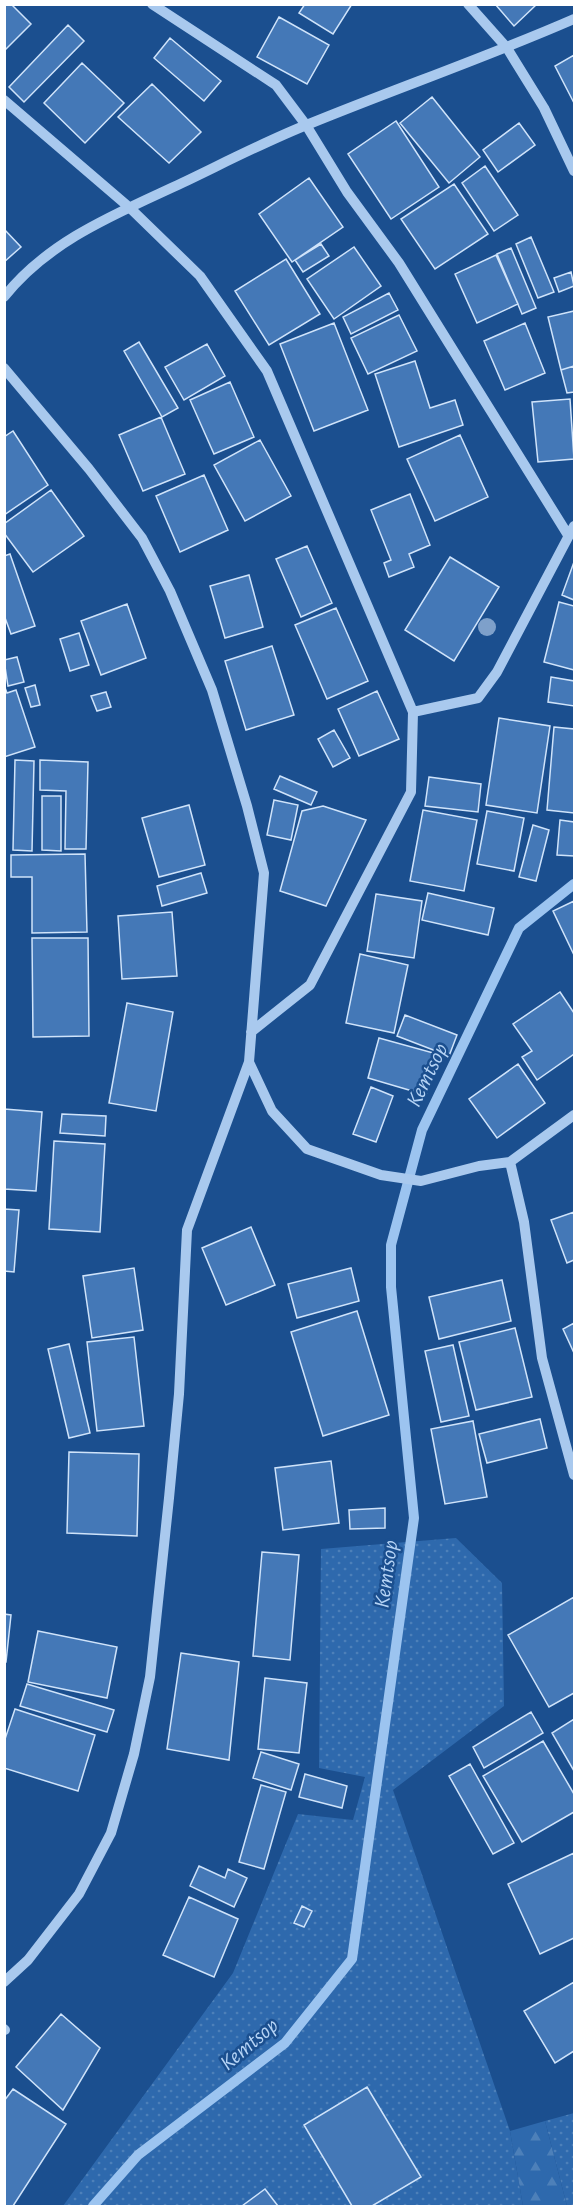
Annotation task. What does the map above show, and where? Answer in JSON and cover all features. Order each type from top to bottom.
[{"type":"street","points":[[152,4],[276,85],[306,125],[347,192],[399,263],[571,531],[497,672],[478,698],[413,712]]},
{"type":"street","points":[[468,4],[507,48],[544,108],[574,171]]},
{"type":"street","points":[[4,297],[14,285],[68,239],[130,208],[306,125],[507,48],[574,19]]},
{"type":"street","points":[[4,100],[130,208],[200,276],[267,371],[413,712],[411,792],[310,985],[251,1032]]},
{"type":"street","points":[[4,368],[89,469],[142,538],[170,591],[212,690],[247,806],[264,873],[249,1062],[187,1230],[179,1394],[163,1555],[150,1677],[134,1755],[111,1833],[79,1894],[28,1960],[4,1982]]},
{"type":"street","points":[[249,1062],[272,1111],[307,1149],[381,1175],[421,1181],[479,1166],[510,1161],[574,1115]]},
{"type":"street","points":[[510,1161],[524,1222],[542,1358],[574,1475]]},
{"type":"green space","points":[[456,1538],[502,1583],[504,1706],[393,1790],[510,2131],[523,2206],[63,2206],[233,1973],[298,1814],[353,1820],[365,1777],[319,1768],[321,1549]]},
{"type":"green space","points":[[574,2113],[574,2206],[567,2206],[545,2121]]},
{"type":"green space","points":[[545,2121],[567,2206],[523,2206],[510,2131]]},
{"type":"building","points":[[4,4],[11,4],[31,24],[4,51]]},
{"type":"building","points":[[305,4],[352,4],[333,34],[299,13]]},
{"type":"building","points":[[495,4],[537,4],[514,26]]},
{"type":"building","points":[[279,17],[329,45],[307,84],[257,57]]},
{"type":"building","points":[[68,25],[84,41],[24,102],[9,87]]},
{"type":"building","points":[[170,38],[221,81],[204,101],[154,58]]},
{"type":"building","points":[[574,55],[574,103],[555,66]]},
{"type":"building","points":[[82,63],[124,103],[85,143],[44,103]]},
{"type":"building","points":[[152,84],[201,132],[169,163],[118,117]]},
{"type":"building","points":[[432,97],[480,157],[449,183],[400,123]]},
{"type":"building","points":[[396,121],[439,187],[391,219],[348,154]]},
{"type":"building","points":[[519,123],[535,145],[498,172],[483,150]]},
{"type":"building","points":[[485,166],[518,215],[494,231],[462,183]]},
{"type":"building","points":[[309,178],[343,227],[292,262],[259,214]]},
{"type":"building","points":[[454,184],[488,234],[435,269],[401,219]]},
{"type":"building","points":[[4,229],[21,247],[4,262]]},
{"type":"building","points":[[531,237],[554,292],[538,298],[516,244]]},
{"type":"building","points":[[321,244],[329,256],[303,272],[295,260]]},
{"type":"building","points":[[354,247],[381,286],[334,319],[307,279]]},
{"type":"building","points":[[511,248],[536,308],[522,314],[497,254]]},
{"type":"building","points":[[496,255],[518,304],[477,323],[455,274]]},
{"type":"building","points":[[286,259],[320,314],[269,345],[235,291]]},
{"type":"building","points":[[571,272],[574,286],[559,292],[554,278]]},
{"type":"building","points":[[389,293],[398,310],[351,334],[343,317]]},
{"type":"building","points":[[574,311],[574,366],[561,370],[548,317]]},
{"type":"building","points":[[399,315],[417,351],[368,374],[351,338]]},
{"type":"building","points":[[334,323],[368,410],[314,431],[280,344]]},
{"type":"building","points":[[525,323],[545,373],[505,390],[484,341]]},
{"type":"building","points":[[139,342],[178,408],[162,417],[124,351]]},
{"type":"building","points":[[207,344],[225,376],[184,400],[165,367]]},
{"type":"building","points":[[415,361],[430,408],[455,400],[463,425],[399,447],[375,374]]},
{"type":"building","points":[[574,366],[574,392],[567,393],[561,370]]},
{"type":"building","points":[[230,382],[254,437],[214,454],[190,400]]},
{"type":"building","points":[[570,399],[574,459],[538,462],[532,402]]},
{"type":"building","points":[[161,417],[185,474],[143,491],[119,435]]},
{"type":"building","points":[[13,431],[48,485],[4,515],[4,437]]},
{"type":"building","points":[[460,435],[488,497],[435,521],[407,459]]},
{"type":"building","points":[[260,440],[291,496],[245,521],[214,465]]},
{"type":"building","points":[[204,475],[228,530],[180,552],[156,496]]},
{"type":"building","points":[[51,490],[84,536],[33,572],[4,533],[4,524]]},
{"type":"building","points":[[410,494],[430,545],[409,554],[414,567],[389,577],[384,563],[391,560],[371,510]]},
{"type":"building","points":[[307,546],[332,603],[301,617],[276,559]]},
{"type":"building","points":[[10,554],[35,626],[11,634],[4,615],[4,556]]},
{"type":"building","points":[[450,557],[499,587],[454,661],[405,630]]},
{"type":"building","points":[[574,562],[574,600],[562,595]]},
{"type":"building","points":[[249,575],[263,627],[225,638],[210,586]]},
{"type":"building","points":[[559,602],[574,606],[574,670],[544,662]]},
{"type":"building","points":[[127,604],[146,658],[101,675],[81,621]]},
{"type":"building","points":[[336,608],[368,681],[327,699],[295,625]]},
{"type":"building","points":[[79,633],[89,665],[70,671],[60,639]]},
{"type":"building","points":[[272,646],[294,715],[246,730],[225,661]]},
{"type":"building","points":[[17,657],[24,682],[8,686],[4,660]]},
{"type":"building","points":[[551,677],[574,681],[574,706],[548,702]]},
{"type":"building","points":[[4,685],[7,693],[16,690],[35,747],[4,757]]},
{"type":"building","points":[[35,685],[40,705],[31,707],[25,688]]},
{"type":"building","points":[[377,691],[399,739],[359,756],[338,709]]},
{"type":"building","points":[[106,692],[111,707],[97,711],[91,696]]},
{"type":"building","points":[[499,718],[550,726],[537,813],[486,805]]},
{"type":"building","points":[[554,727],[574,729],[574,813],[547,810]]},
{"type":"building","points":[[334,730],[350,758],[333,767],[318,739]]},
{"type":"building","points":[[15,760],[34,761],[32,851],[13,850]]},
{"type":"building","points":[[40,760],[88,762],[86,849],[65,849],[66,791],[40,790]]},
{"type":"building","points":[[280,776],[317,792],[311,805],[274,789]]},
{"type":"building","points":[[429,777],[481,784],[478,812],[425,806]]},
{"type":"building","points":[[42,796],[61,796],[61,851],[42,850]]},
{"type":"building","points":[[274,800],[298,805],[291,840],[267,835]]},
{"type":"building","points":[[189,805],[205,865],[159,877],[142,818]]},
{"type":"building","points":[[323,806],[366,820],[326,906],[280,891],[302,811]]},
{"type":"building","points":[[423,810],[477,820],[464,891],[410,881]]},
{"type":"building","points":[[487,811],[524,818],[514,871],[477,864]]},
{"type":"building","points":[[560,820],[574,822],[574,856],[557,855]]},
{"type":"building","points":[[533,825],[549,830],[536,881],[519,877]]},
{"type":"building","points":[[85,854],[87,932],[32,933],[32,877],[11,877],[11,855]]},
{"type":"building","points":[[201,873],[207,893],[162,906],[157,886]]},
{"type":"building","points":[[428,893],[494,908],[488,935],[422,920]]},
{"type":"building","points":[[376,894],[422,901],[414,958],[367,951]]},
{"type":"building","points":[[574,901],[574,955],[553,911]]},
{"type":"building","points":[[172,912],[177,976],[122,979],[118,916]]},
{"type":"building","points":[[32,938],[88,938],[89,1036],[33,1037]]},
{"type":"building","points":[[360,954],[408,965],[394,1033],[346,1023]]},
{"type":"building","points":[[560,992],[574,1013],[574,1054],[537,1080],[522,1057],[532,1051],[513,1024]]},
{"type":"building","points":[[127,1003],[173,1012],[156,1111],[109,1103]]},
{"type":"building","points":[[405,1015],[457,1035],[449,1056],[397,1036]]},
{"type":"building","points":[[379,1038],[437,1054],[426,1095],[368,1078]]},
{"type":"building","points":[[518,1064],[545,1103],[497,1138],[469,1099]]},
{"type":"building","points":[[371,1087],[393,1096],[376,1142],[353,1134]]},
{"type":"building","points":[[4,1109],[42,1112],[36,1191],[4,1189]]},
{"type":"building","points":[[62,1114],[106,1116],[105,1136],[60,1133]]},
{"type":"building","points":[[54,1141],[105,1144],[100,1232],[49,1229]]},
{"type":"building","points":[[4,1209],[19,1210],[14,1272],[4,1271]]},
{"type":"building","points":[[574,1212],[574,1260],[567,1263],[551,1220]]},
{"type":"building","points":[[251,1227],[275,1285],[226,1305],[202,1248]]},
{"type":"building","points":[[134,1268],[143,1330],[92,1338],[83,1276]]},
{"type":"building","points":[[351,1268],[359,1301],[297,1318],[288,1284]]},
{"type":"building","points":[[502,1280],[511,1321],[439,1339],[429,1297]]},
{"type":"building","points":[[357,1311],[389,1415],[323,1436],[291,1332]]},
{"type":"building","points":[[574,1323],[574,1353],[563,1329]]},
{"type":"building","points":[[515,1328],[532,1397],[476,1410],[459,1342]]},
{"type":"building","points":[[134,1337],[144,1426],[97,1431],[87,1342]]},
{"type":"building","points":[[69,1344],[90,1433],[69,1438],[48,1349]]},
{"type":"building","points":[[453,1345],[469,1416],[441,1422],[425,1351]]},
{"type":"building","points":[[540,1419],[547,1448],[487,1463],[479,1434]]},
{"type":"building","points":[[473,1421],[487,1497],[445,1504],[431,1429]]},
{"type":"building","points":[[69,1452],[139,1454],[137,1536],[67,1533]]},
{"type":"building","points":[[331,1461],[339,1523],[283,1530],[275,1468]]},
{"type":"building","points":[[385,1508],[385,1528],[350,1529],[349,1510]]},
{"type":"building","points":[[262,1552],[299,1555],[290,1660],[253,1656]]},
{"type":"building","points":[[574,1597],[574,1693],[549,1707],[508,1635]]},
{"type":"building","points":[[4,1614],[11,1615],[6,1662],[4,1662]]},
{"type":"building","points":[[38,1631],[117,1647],[107,1698],[28,1682]]},
{"type":"building","points":[[181,1653],[239,1662],[229,1760],[167,1749]]},
{"type":"building","points":[[265,1678],[307,1683],[299,1753],[258,1749]]},
{"type":"building","points":[[27,1684],[114,1710],[107,1732],[20,1706]]},
{"type":"building","points":[[15,1709],[95,1735],[78,1791],[4,1768],[4,1742]]},
{"type":"building","points":[[531,1712],[543,1733],[484,1768],[473,1747]]},
{"type":"building","points":[[574,1719],[574,1771],[552,1733]]},
{"type":"building","points":[[543,1741],[574,1794],[574,1812],[522,1842],[483,1776]]},
{"type":"building","points":[[261,1752],[299,1764],[291,1790],[253,1778]]},
{"type":"building","points":[[470,1764],[514,1843],[493,1854],[449,1776]]},
{"type":"building","points":[[305,1774],[347,1786],[342,1808],[299,1797]]},
{"type":"building","points":[[261,1785],[286,1792],[264,1869],[239,1862]]},
{"type":"building","points":[[574,1853],[574,1938],[540,1954],[508,1884]]},
{"type":"building","points":[[199,1866],[225,1878],[228,1869],[247,1878],[234,1907],[190,1886]]},
{"type":"building","points":[[189,1897],[238,1919],[214,1977],[163,1955]]},
{"type":"building","points":[[302,1906],[312,1911],[304,1927],[294,1923]]},
{"type":"building","points":[[574,1982],[574,2051],[555,2063],[524,2011]]},
{"type":"building","points":[[61,2014],[100,2048],[63,2110],[16,2067]]},
{"type":"building","points":[[367,2087],[421,2177],[372,2206],[352,2206],[304,2125]]},
{"type":"building","points":[[13,2089],[66,2124],[13,2206],[5,2206],[4,2101]]},
{"type":"building","points":[[265,2189],[278,2206],[242,2206]]},
{"type":"waterway","name":"Kemtsop","points":[[93,2206],[138,2155],[285,2043],[352,1959],[414,1518],[391,1287],[391,1245],[422,1130],[519,928],[574,884]]}]
